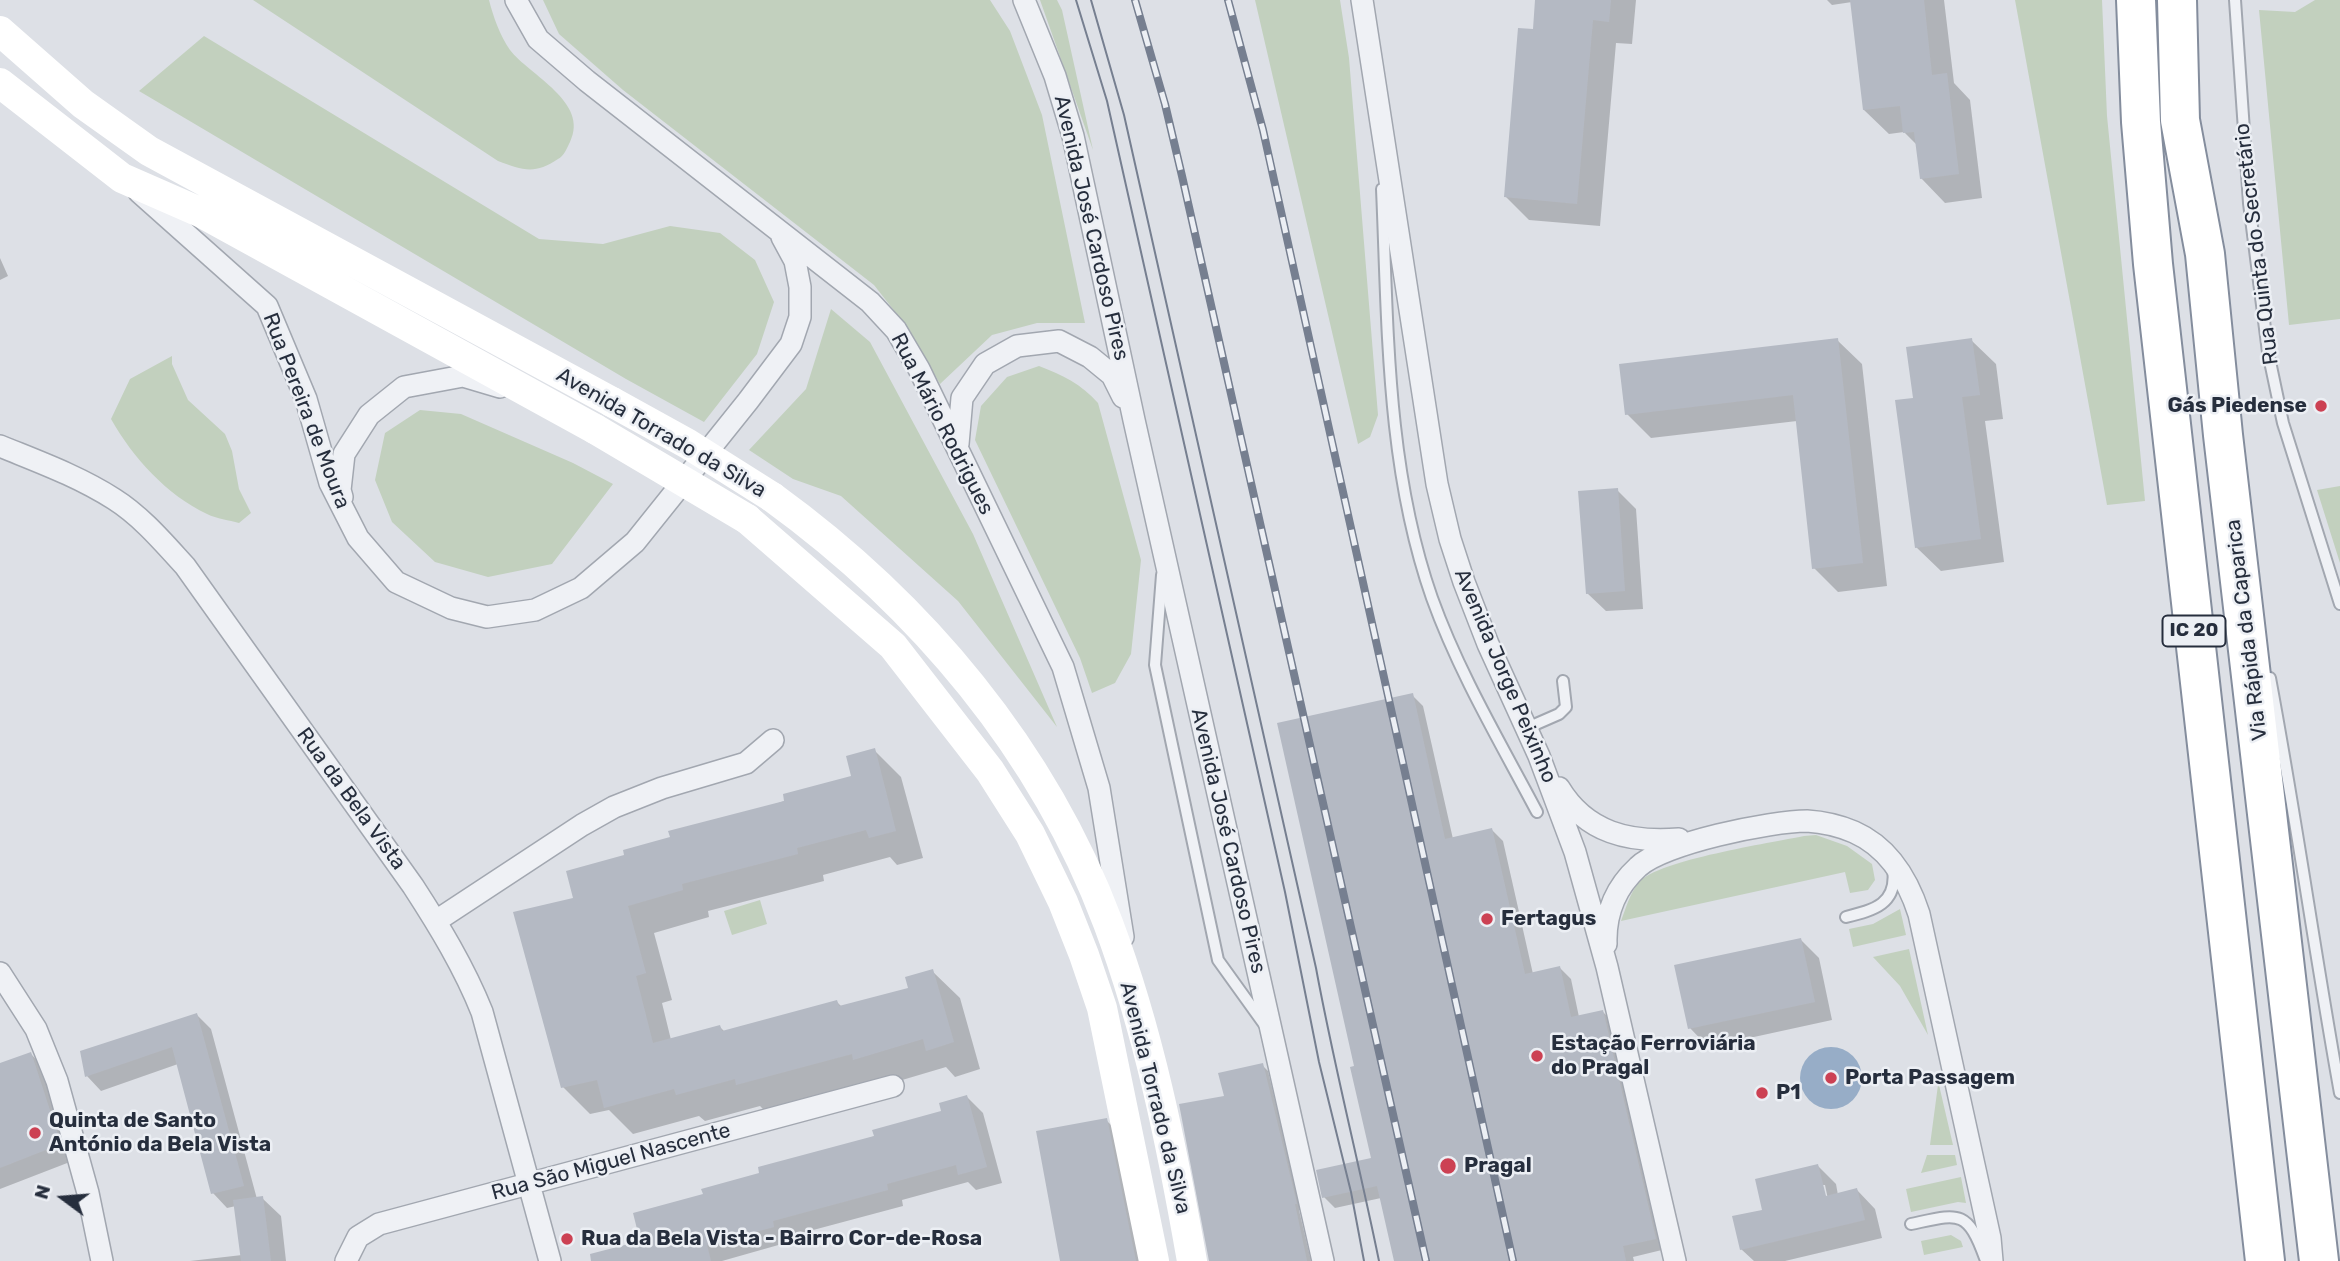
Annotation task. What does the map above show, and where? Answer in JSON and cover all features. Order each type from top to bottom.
[{"type":"highway","name":"IC 20","points":[[2136,0],[2141,122],[2152,264],[2265,1261]]},
{"type":"highway","name":"Via Rápida da Caparica","points":[[2177,0],[2180,120],[2205,254],[2223,435],[2319,1261]]},
{"type":"highway","points":[[2200,0],[2206,121],[2205,254]]},
{"type":"main road","name":"Avenida Torrado da Silva","points":[[0,31],[83,104],[149,151],[688,444],[772,497],[842,550],[876,580],[938,645],[993,713],[1039,783],[1077,852],[1108,923],[1134,998],[1166,1125],[1192,1261]]},
{"type":"main road","name":"Avenida Torrado da Silva","points":[[0,83],[122,178],[202,213],[595,429],[747,519],[893,646],[990,771],[1030,834],[1063,902],[1102,1008],[1154,1261]]},
{"type":"street","name":"Rua Mário Rodrigues","points":[[516,0],[538,39],[870,302],[896,330],[958,446],[1010,561],[1063,667],[1098,788],[1134,998]]},
{"type":"street","name":"Avenida José Cardoso Pires","points":[[1024,0],[1055,76],[1073,136],[1163,551],[1323,1261]]},
{"type":"street","name":"Avenida Jorge Peixinho","points":[[1362,0],[1437,484],[1450,539],[1488,644],[1539,756],[1575,852],[1607,967],[1675,1261]]},
{"type":"street","name":"Rua Pereira de Moura","points":[[122,178],[267,306],[306,399],[330,483],[358,538],[396,582],[451,608],[487,617],[535,610],[581,588],[635,542],[792,344],[800,317],[800,287],[795,261],[779,232]]},
{"type":"street","name":"Avenida José Cardoso Pires","points":[[958,446],[962,398],[985,364],[1017,346],[1059,341],[1090,357],[1112,375],[1134,420]]},
{"type":"street","name":"Rua Pereira de Moura","points":[[358,538],[340,490],[344,454],[369,415],[404,387],[463,376],[538,399]]},
{"type":"street","name":"Rua da Bela Vista","points":[[0,446],[57,469],[116,500],[162,541],[185,566],[436,922],[472,987],[482,1012],[550,1261]]},
{"type":"street","points":[[436,922],[582,825],[614,807],[662,788],[746,763],[773,740]]},
{"type":"street","points":[[1539,756],[1563,796],[1577,812],[1609,832],[1639,840],[1720,835]]},
{"type":"street","points":[[1607,967],[1608,917],[1623,882],[1639,865],[1658,854],[1720,835],[1772,825],[1819,822],[1854,831],[1867,839],[1892,862],[1909,887],[1919,914],[1987,1226],[1992,1261]]},
{"type":"street","points":[[0,972],[36,1029],[57,1081],[88,1193],[102,1261]]},
{"type":"street","name":"Rua São Miguel Nascente","points":[[346,1261],[358,1237],[379,1224],[894,1086]]},
{"type":"lane","name":"Rua Quinta do Secretário","points":[[2235,0],[2249,203],[2267,352],[2283,423],[2340,604]]},
{"type":"lane","points":[[1378,106],[1390,374],[1404,491],[1416,545],[1450,645],[1537,811]]},
{"type":"lane","points":[[2223,435],[2252,587]]},
{"type":"lane","points":[[1163,551],[1155,666],[1218,960],[1273,1037]]},
{"type":"lane","points":[[2268,669],[2340,1093]]},
{"type":"lane","points":[[1527,729],[1566,707],[1563,681]]},
{"type":"lane","points":[[1846,917],[1869,911],[1886,900],[1894,881],[1892,862]]},
{"type":"lane","points":[[1911,1224],[1947,1217],[1966,1221],[1978,1240],[1985,1261]]},
{"type":"green space","points":[[253,0],[489,0],[497,26],[510,50],[555,90],[572,114],[574,128],[570,142],[560,158],[535,169],[521,169],[498,161]]},
{"type":"green space","points":[[543,0],[990,0],[1010,31],[1042,115],[1085,323],[1037,323],[992,335],[940,384],[910,331],[874,285],[623,90],[559,34]]},
{"type":"green space","points":[[1040,0],[1057,0],[1062,10],[1093,150]]},
{"type":"green space","points":[[1255,0],[1340,0],[1349,58],[1378,415],[1370,437],[1358,444]]},
{"type":"green space","points":[[2015,0],[2102,0],[2107,116],[2145,501],[2107,505]]},
{"type":"green space","points":[[2315,0],[2340,0],[2340,319],[2289,325],[2259,10],[2295,12]]},
{"type":"green space","points":[[204,36],[539,239],[603,244],[670,226],[720,233],[755,260],[774,302],[757,354],[704,422],[626,379],[139,91]]},
{"type":"green space","points":[[831,309],[870,342],[973,534],[1057,727],[958,601],[841,496],[793,479],[749,450],[806,389]]},
{"type":"green space","points":[[172,356],[172,364],[188,400],[225,434],[232,451],[239,489],[251,513],[239,523],[207,514],[178,497],[140,461],[111,419],[130,379]]},
{"type":"green space","points":[[1039,366],[1071,381],[1098,403],[1141,560],[1131,654],[1115,683],[1092,693],[1080,658],[975,440],[981,406],[1007,377]]},
{"type":"green space","points":[[420,410],[461,414],[573,463],[613,484],[552,564],[488,577],[435,562],[392,522],[375,480],[385,433]]},
{"type":"green space","points":[[2340,486],[2340,563],[2317,490]]},
{"type":"green space","points":[[1816,835],[1847,846],[1872,864],[1875,880],[1868,890],[1850,893],[1845,872],[1621,921],[1636,886],[1650,874],[1716,853]]},
{"type":"green space","points":[[760,900],[767,924],[732,935],[724,911]]},
{"type":"green space","points":[[1900,909],[1906,935],[1853,947],[1849,929],[1873,924]]},
{"type":"green space","points":[[1909,949],[1928,1035],[1900,986],[1873,957]]},
{"type":"green space","points":[[1939,1085],[1953,1145],[1930,1145]]},
{"type":"green space","points":[[1927,1155],[1955,1155],[1957,1165],[1921,1173]]},
{"type":"green space","points":[[1961,1177],[1966,1203],[1958,1202],[1911,1212],[1906,1189]]},
{"type":"green space","points":[[1951,1235],[1961,1241],[1963,1247],[1924,1255],[1921,1241]]},
{"type":"water","points":[[1831,1047],[1843,1049],[1853,1056],[1860,1066],[1860,1090],[1853,1100],[1843,1107],[1831,1109],[1819,1107],[1809,1100],[1802,1090],[1800,1078],[1802,1066],[1809,1056],[1819,1049]]},
{"type":"building","points":[[1535,0],[1611,0],[1609,22],[1593,20],[1577,204],[1504,197],[1518,28],[1533,29]]},
{"type":"building","points":[[1850,0],[1924,0],[1932,75],[1947,73],[1959,174],[1920,179],[1914,132],[1903,133],[1900,106],[1863,110]]},
{"type":"building","points":[[1838,338],[1863,563],[1812,569],[1793,395],[1625,415],[1619,364]]},
{"type":"building","points":[[1972,338],[1980,395],[1962,397],[1981,539],[1915,548],[1895,400],[1913,398],[1906,347]]},
{"type":"building","points":[[1618,488],[1625,591],[1586,594],[1578,491]]},
{"type":"building","points":[[1413,693],[1445,839],[1492,828],[1525,974],[1560,966],[1571,1017],[1603,1010],[1656,1239],[1623,1246],[1626,1261],[1394,1261],[1377,1186],[1322,1198],[1316,1170],[1371,1158],[1350,1067],[1354,1066],[1277,723]]},
{"type":"building","points":[[875,748],[896,831],[869,838],[866,830],[797,848],[798,854],[682,884],[683,890],[628,906],[646,973],[636,976],[653,1043],[720,1025],[722,1031],[837,1000],[839,1006],[908,988],[905,977],[933,969],[954,1042],[926,1051],[923,1039],[853,1060],[852,1054],[736,1085],[735,1079],[676,1095],[674,1089],[604,1108],[597,1080],[561,1088],[513,912],[573,898],[566,871],[624,855],[623,850],[670,837],[668,831],[784,801],[783,794],[851,776],[846,756]]},
{"type":"building","points":[[1801,938],[1815,1002],[1688,1029],[1674,965]]},
{"type":"building","points":[[197,1013],[244,1186],[211,1194],[172,1047],[85,1077],[80,1051]]},
{"type":"building","points":[[31,1052],[61,1144],[0,1168],[0,1063]]},
{"type":"building","points":[[1263,1063],[1297,1204],[1307,1261],[1209,1261],[1179,1104],[1224,1096],[1218,1073]]},
{"type":"building","points":[[967,1095],[987,1167],[958,1175],[956,1165],[887,1184],[888,1190],[773,1221],[774,1227],[707,1245],[711,1261],[591,1261],[590,1254],[640,1241],[633,1213],[703,1194],[701,1189],[759,1173],[758,1167],[874,1136],[872,1130],[941,1111],[939,1103]]},
{"type":"building","points":[[1107,1118],[1136,1261],[1060,1261],[1036,1131]]},
{"type":"building","points":[[1818,1164],[1826,1196],[1857,1188],[1865,1220],[1740,1250],[1732,1216],[1762,1210],[1755,1179]]},
{"type":"building","points":[[263,1196],[271,1261],[241,1261],[233,1200]]},
{"type":"tram line","points":[[1076,0],[1107,101],[1285,892],[1319,1062],[1351,1192],[1364,1261]]},
{"type":"tram line","points":[[1091,0],[1124,115],[1316,968],[1379,1261]]},
{"type":"railway","points":[[1135,0],[1165,104],[1182,176],[1426,1261]]},
{"type":"railway","points":[[1228,0],[1263,130],[1513,1261]]},
{"type":"place","name":"Gás Piedense","points":[[2321,406]]},
{"type":"place","name":"Fertagus","points":[[1487,919]]},
{"type":"place","name":"Estação Ferroviária do Pragal","points":[[1537,1056]]},
{"type":"place","name":"Porta Passagem","points":[[1831,1078]]},
{"type":"place","name":"P1","points":[[1762,1093]]},
{"type":"place","name":"Quinta de Santo António da Bela Vista","points":[[35,1133]]},
{"type":"place","name":"Pragal","points":[[1448,1166]]},
{"type":"place","name":"Rua da Bela Vista - Bairro Cor-de-Rosa","points":[[567,1239]]}]
